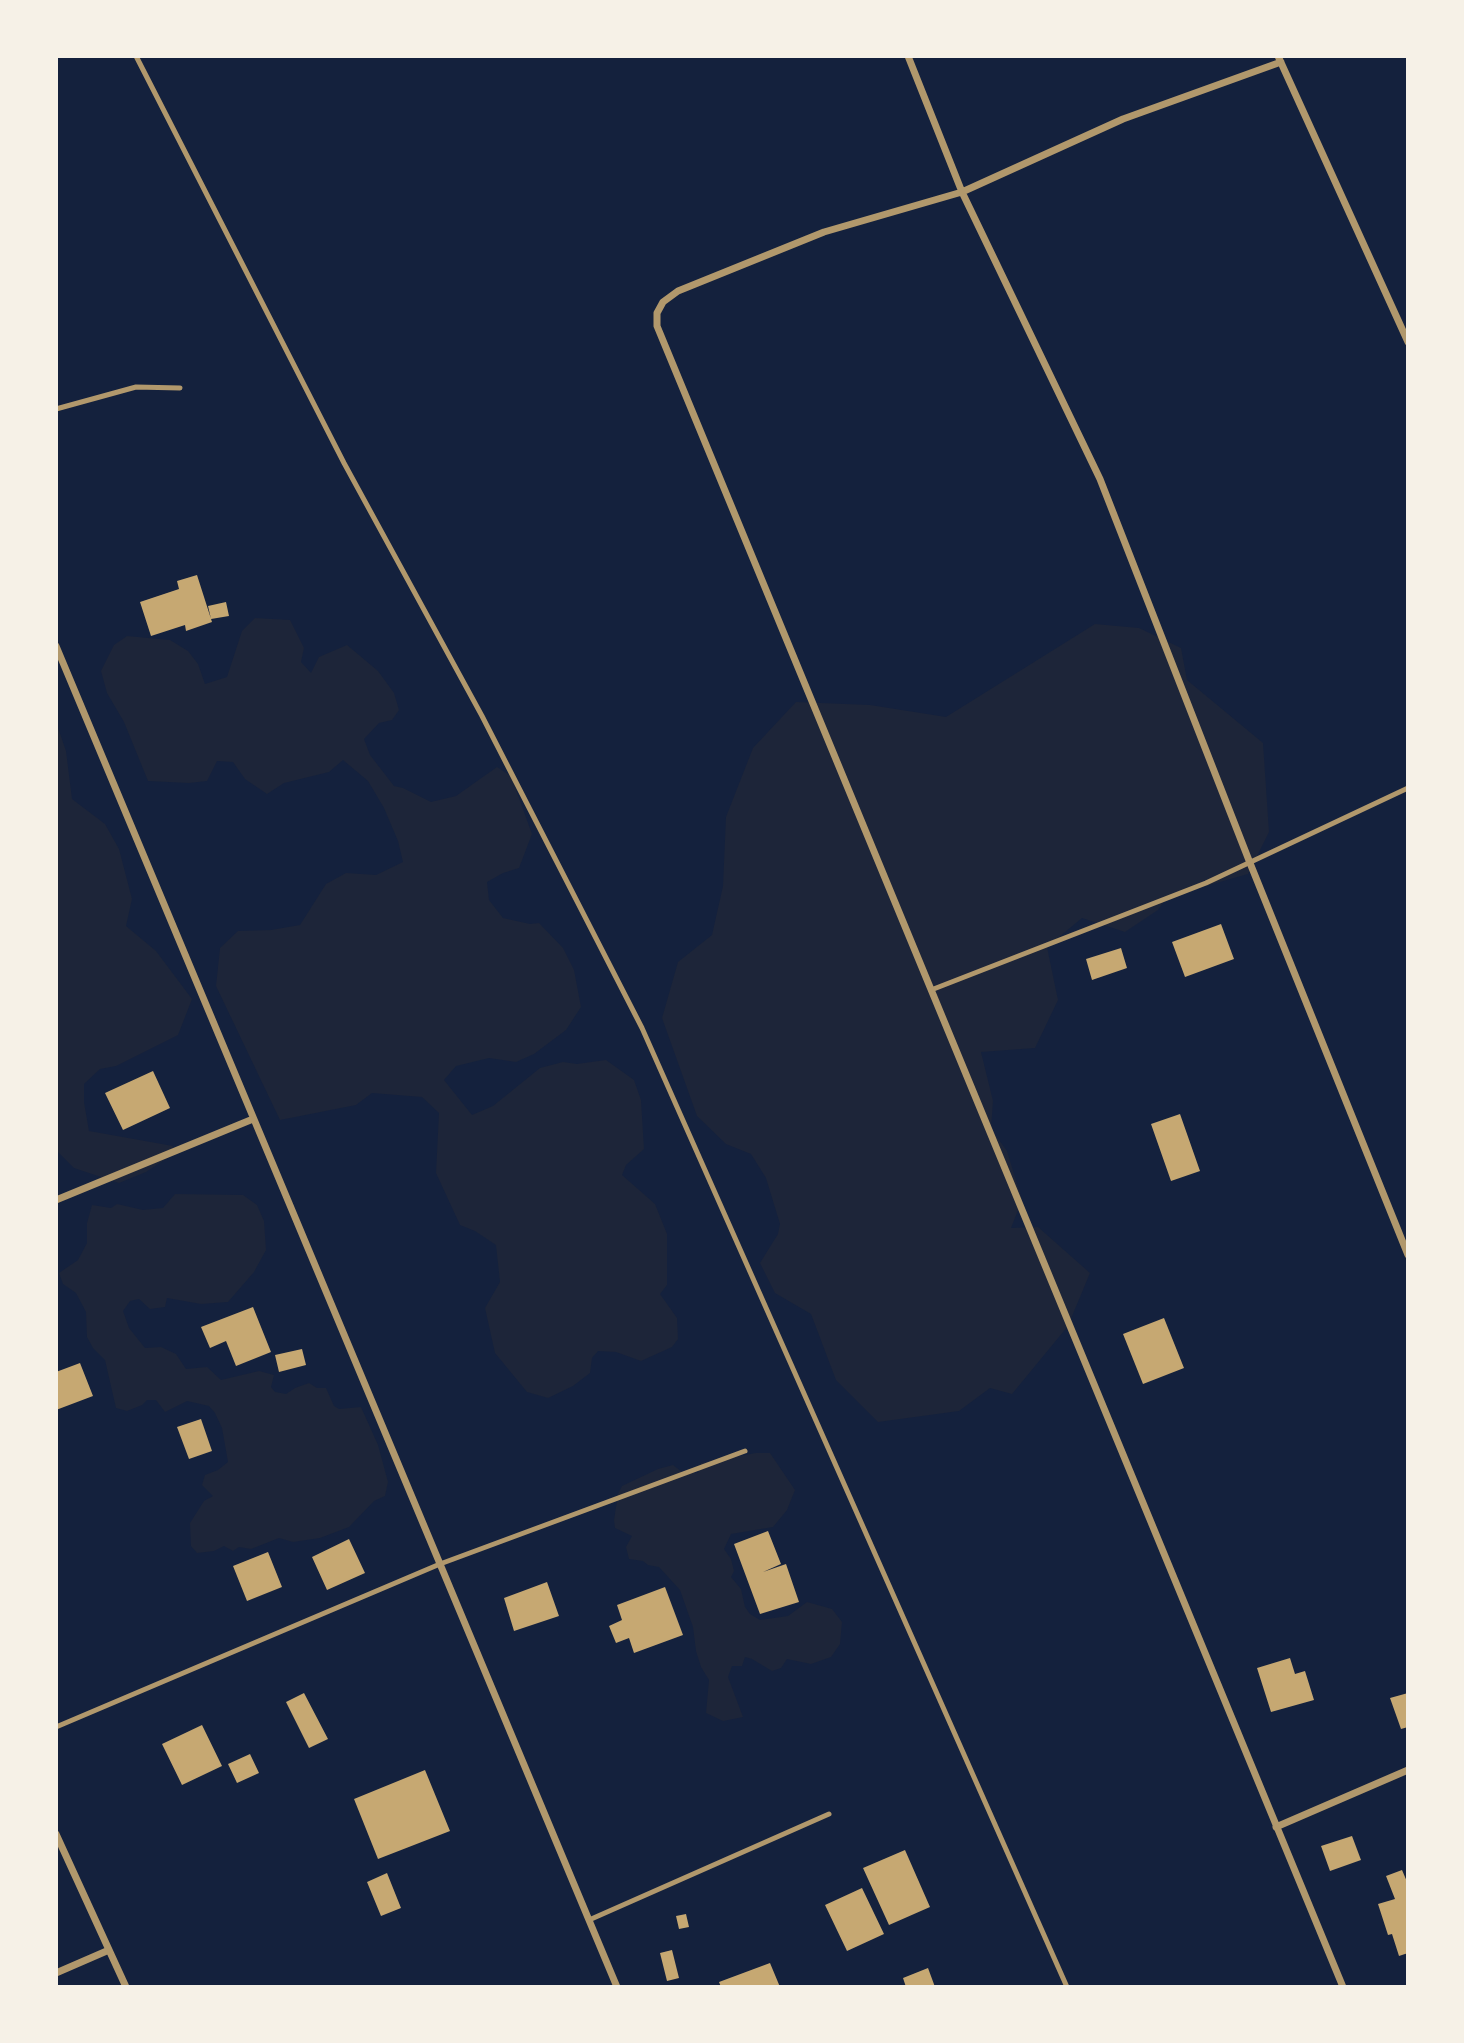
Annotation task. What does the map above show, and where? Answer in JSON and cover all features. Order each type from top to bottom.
[{"type":"street","points":[[908,56],[962,192],[1100,479],[1250,863],[1408,1255]]},
{"type":"street","points":[[1343,1987],[657,326],[657,313],[663,302],[678,291],[824,232],[962,192],[1123,119],[1280,59],[1408,342]]},
{"type":"street","points":[[56,646],[617,1987]]},
{"type":"street","points":[[56,1200],[253,1119]]},
{"type":"street","points":[[1276,1827],[1408,1770]]},
{"type":"street","points":[[56,1834],[125,1987]]},
{"type":"street","points":[[56,1973],[109,1950]]},
{"type":"lane","points":[[136,56],[338,451],[482,716],[642,1028],[1067,1987]]},
{"type":"lane","points":[[56,410],[136,387],[180,388]]},
{"type":"lane","points":[[931,990],[1206,883],[1408,788]]},
{"type":"lane","points":[[56,1727],[440,1564],[745,1451]]},
{"type":"lane","points":[[589,1920],[829,1814]]},
{"type":"shaded area","points":[[255,618],[290,620],[304,648],[301,662],[311,673],[319,657],[347,645],[378,671],[394,693],[399,710],[392,720],[379,723],[364,739],[370,755],[394,786],[431,802],[456,796],[497,767],[511,776],[532,834],[519,868],[487,882],[489,900],[503,918],[530,924],[539,923],[563,948],[574,970],[581,1007],[566,1030],[534,1054],[516,1062],[489,1058],[456,1066],[444,1080],[472,1115],[493,1106],[540,1068],[563,1062],[577,1064],[606,1060],[634,1080],[641,1100],[644,1149],[626,1165],[622,1175],[655,1204],[667,1234],[667,1285],[660,1294],[677,1318],[678,1339],[672,1347],[641,1361],[616,1352],[598,1351],[592,1358],[590,1373],[573,1386],[548,1398],[527,1392],[495,1353],[485,1308],[500,1282],[496,1245],[460,1225],[436,1173],[439,1113],[422,1097],[372,1093],[356,1105],[280,1120],[216,986],[220,948],[238,931],[271,930],[300,925],[326,884],[346,873],[376,875],[403,862],[398,841],[384,808],[368,781],[343,760],[329,772],[284,783],[267,794],[245,779],[233,762],[217,761],[207,781],[148,781],[124,722],[107,693],[101,671],[114,645],[127,636],[170,640],[188,651],[198,664],[205,684],[227,677],[242,631]]},
{"type":"shaded area","points":[[1095,624],[1139,628],[1181,648],[1187,680],[1263,743],[1269,832],[1248,874],[1167,897],[1158,910],[1125,932],[1082,918],[1047,947],[1058,1000],[1035,1048],[981,1052],[993,1101],[991,1129],[1007,1151],[1022,1200],[1011,1228],[1038,1227],[1090,1273],[1068,1326],[1012,1394],[990,1388],[959,1411],[878,1422],[836,1380],[811,1314],[775,1293],[760,1263],[778,1234],[780,1224],[766,1178],[751,1154],[726,1144],[697,1116],[662,1018],[678,962],[712,935],[723,886],[726,817],[753,748],[796,702],[870,705],[946,717]]},
{"type":"shaded area","points":[[56,722],[66,751],[72,799],[105,824],[119,849],[132,899],[126,926],[156,951],[192,999],[178,1035],[116,1066],[100,1069],[84,1084],[89,1131],[173,1146],[169,1157],[146,1172],[119,1183],[74,1168],[56,1150]]},
{"type":"shaded area","points":[[175,1194],[243,1195],[257,1205],[264,1221],[266,1250],[254,1272],[228,1302],[201,1304],[167,1298],[165,1307],[150,1309],[139,1299],[130,1301],[123,1311],[129,1328],[145,1348],[161,1347],[176,1354],[186,1369],[207,1367],[221,1380],[259,1371],[274,1375],[271,1387],[275,1392],[286,1394],[309,1383],[317,1388],[326,1388],[334,1406],[339,1409],[361,1407],[378,1445],[388,1482],[385,1496],[374,1501],[349,1527],[320,1538],[293,1542],[279,1538],[251,1549],[239,1547],[233,1551],[224,1546],[214,1551],[197,1553],[191,1546],[190,1523],[204,1501],[213,1496],[202,1485],[205,1475],[228,1462],[222,1428],[215,1413],[209,1406],[187,1401],[165,1412],[156,1400],[147,1400],[127,1411],[116,1408],[105,1360],[87,1337],[86,1312],[76,1293],[63,1284],[59,1273],[78,1260],[87,1243],[87,1223],[92,1205],[111,1208],[117,1204],[143,1210],[163,1208]]},
{"type":"shaded area","points":[[770,1453],[795,1490],[787,1510],[773,1527],[731,1534],[724,1549],[731,1559],[734,1571],[731,1577],[741,1589],[745,1607],[760,1620],[788,1616],[807,1602],[832,1609],[842,1622],[840,1644],[831,1657],[811,1664],[787,1659],[781,1668],[772,1671],[745,1657],[742,1666],[732,1666],[728,1677],[743,1717],[723,1721],[706,1713],[709,1680],[701,1667],[693,1627],[680,1590],[659,1567],[629,1559],[626,1547],[632,1536],[615,1528],[614,1520],[622,1486],[658,1469],[673,1465],[682,1472],[698,1473],[701,1463]]},
{"type":"building","points":[[197,575],[212,622],[186,631],[185,625],[151,636],[140,602],[179,589],[177,581]]},
{"type":"building","points":[[226,602],[229,616],[211,619],[208,606]]},
{"type":"building","points":[[1221,924],[1234,959],[1185,977],[1172,942]]},
{"type":"building","points":[[1121,948],[1127,968],[1092,980],[1086,959]]},
{"type":"building","points":[[153,1071],[170,1108],[123,1130],[105,1093]]},
{"type":"building","points":[[1180,1114],[1200,1171],[1171,1181],[1151,1124]]},
{"type":"building","points":[[253,1307],[271,1352],[236,1366],[226,1341],[210,1348],[201,1327]]},
{"type":"building","points":[[1164,1318],[1184,1368],[1143,1384],[1123,1334]]},
{"type":"building","points":[[302,1349],[306,1365],[279,1372],[275,1355]]},
{"type":"building","points":[[80,1363],[93,1396],[56,1410],[56,1372]]},
{"type":"building","points":[[201,1419],[212,1451],[189,1459],[177,1427]]},
{"type":"building","points":[[768,1531],[781,1564],[763,1572],[786,1564],[799,1602],[760,1614],[734,1544]]},
{"type":"building","points":[[349,1539],[365,1573],[327,1590],[312,1557]]},
{"type":"building","points":[[268,1552],[282,1587],[247,1601],[233,1566]]},
{"type":"building","points":[[547,1582],[559,1616],[514,1631],[504,1598]]},
{"type":"building","points":[[665,1587],[683,1635],[634,1653],[629,1638],[616,1643],[609,1626],[622,1620],[617,1605]]},
{"type":"building","points":[[1290,1658],[1295,1674],[1305,1671],[1314,1700],[1271,1712],[1257,1668]]},
{"type":"building","points":[[304,1693],[328,1739],[309,1748],[286,1702]]},
{"type":"building","points":[[1408,1693],[1408,1727],[1401,1729],[1390,1698]]},
{"type":"building","points":[[202,1725],[222,1766],[182,1785],[162,1744]]},
{"type":"building","points":[[250,1754],[259,1773],[237,1783],[228,1764]]},
{"type":"building","points":[[425,1770],[450,1831],[378,1859],[354,1799]]},
{"type":"building","points":[[1352,1836],[1361,1860],[1330,1871],[1321,1846]]},
{"type":"building","points":[[905,1850],[930,1907],[889,1925],[863,1868]]},
{"type":"building","points":[[1402,1870],[1408,1884],[1408,1953],[1399,1956],[1392,1934],[1388,1935],[1378,1904],[1395,1899],[1386,1876]]},
{"type":"building","points":[[387,1873],[401,1908],[381,1916],[367,1882]]},
{"type":"building","points":[[862,1888],[884,1934],[847,1951],[825,1905]]},
{"type":"building","points":[[686,1914],[689,1927],[679,1929],[676,1916]]},
{"type":"building","points":[[672,1950],[679,1978],[667,1981],[660,1953]]},
{"type":"building","points":[[770,1963],[780,1987],[721,1987],[719,1982]]},
{"type":"building","points":[[928,1968],[935,1987],[906,1987],[903,1978]]}]
